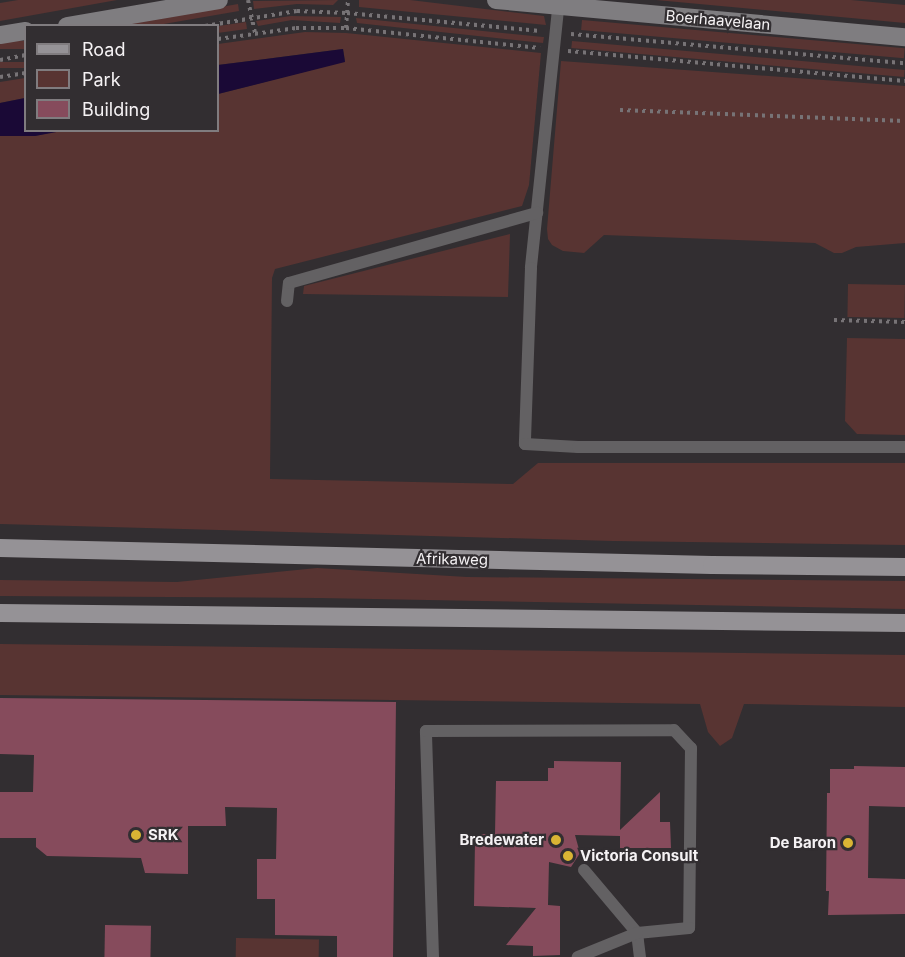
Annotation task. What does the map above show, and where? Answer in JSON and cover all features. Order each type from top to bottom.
[{"type":"main road","name":"Afrikaweg","points":[[0,548],[712,565],[905,567]]},
{"type":"main road","points":[[0,613],[905,622]]},
{"type":"street","points":[[79,24],[219,0]]},
{"type":"street","name":"Boerhaavelaan","points":[[496,0],[559,3],[905,37]]},
{"type":"street","points":[[0,35],[24,31]]},
{"type":"lane","points":[[559,3],[531,268],[525,444],[578,447],[905,447]]},
{"type":"lane","points":[[286,301],[290,283],[537,213]]},
{"type":"lane","points":[[433,957],[426,731],[675,730],[691,748],[689,928],[638,933],[578,957]]},
{"type":"lane","points":[[584,870],[638,933],[640,957]]},
{"type":"path","points":[[248,0],[255,33]]},
{"type":"path","points":[[346,28],[348,0]]},
{"type":"path","name":"Boerhaavelaan","points":[[217,24],[297,11],[347,13],[905,63]]},
{"type":"path","points":[[0,60],[24,56]]},
{"type":"path","points":[[0,77],[24,73]]},
{"type":"path","points":[[620,110],[905,122]]},
{"type":"path","points":[[834,320],[905,322]]},
{"type":"green space","points":[[18,0],[117,0],[0,21],[0,3]]},
{"type":"green space","points":[[338,0],[333,5],[297,4],[254,9],[253,1]]},
{"type":"green space","points":[[359,0],[410,0],[544,16],[546,25],[359,7]]},
{"type":"green space","points":[[656,0],[851,0],[905,5],[905,23]]},
{"type":"green space","points":[[238,4],[239,11],[164,24],[124,24]]},
{"type":"green space","points":[[291,16],[341,17],[340,23],[292,20],[258,26],[256,21]]},
{"type":"green space","points":[[356,18],[544,37],[543,43],[357,23]]},
{"type":"green space","points":[[582,20],[905,48],[904,58],[581,30]]},
{"type":"green space","points":[[246,22],[247,29],[219,33],[219,26]]},
{"type":"green space","points":[[305,32],[346,33],[541,53],[529,185],[522,206],[275,269],[272,278],[270,479],[513,484],[538,463],[905,463],[905,545],[613,541],[0,524],[0,136],[35,136],[53,132],[219,132],[219,94],[345,61],[343,49],[219,65],[219,44]]},
{"type":"green space","points":[[0,41],[24,41],[24,49],[0,49]]},
{"type":"green space","points":[[572,41],[905,70],[904,77],[571,48]]},
{"type":"green space","points":[[561,61],[905,86],[905,243],[856,247],[842,253],[834,253],[815,243],[604,235],[584,253],[563,251],[552,245],[548,239],[547,229]]},
{"type":"green space","points":[[0,62],[24,62],[24,68],[0,68]]},
{"type":"green space","points":[[24,78],[24,98],[0,103],[0,82]]},
{"type":"green space","points":[[510,234],[508,297],[303,294],[304,286]]},
{"type":"green space","points":[[848,284],[905,285],[904,318],[847,317]]},
{"type":"green space","points":[[847,338],[905,339],[905,435],[857,434],[845,421]]},
{"type":"green space","points":[[317,568],[467,577],[905,581],[905,609],[319,598],[0,596],[0,580],[177,582]]},
{"type":"green space","points":[[0,644],[905,655],[905,707],[744,704],[732,738],[720,746],[708,732],[700,704],[0,695]]},
{"type":"green space","points":[[236,938],[319,939],[319,957],[236,957]]},
{"type":"shaded area","points":[[343,49],[345,62],[219,94],[219,65]]},
{"type":"shaded area","points":[[24,98],[24,132],[57,132],[35,136],[0,136],[0,103]]},
{"type":"building","points":[[0,698],[396,702],[393,957],[337,957],[337,936],[275,935],[275,899],[257,899],[257,859],[276,859],[277,808],[225,807],[226,826],[188,826],[188,874],[145,873],[141,858],[47,856],[36,847],[36,838],[0,838],[0,792],[33,792],[34,755],[0,754]]},
{"type":"building","points":[[554,761],[621,762],[620,830],[660,792],[660,822],[670,822],[671,848],[620,848],[620,836],[575,835],[580,853],[571,867],[549,862],[548,905],[560,906],[560,955],[533,956],[533,946],[506,945],[536,908],[474,906],[475,840],[481,840],[481,834],[495,834],[496,781],[548,781],[548,768],[554,768]]},
{"type":"building","name":"De Baron","points":[[854,766],[905,767],[905,807],[869,806],[868,878],[905,879],[905,914],[828,915],[829,891],[826,891],[827,793],[830,793],[830,769],[854,769]]},
{"type":"building","points":[[105,925],[151,926],[150,957],[104,957]]},
{"type":"place","name":"SRK","points":[[136,835]]},
{"type":"place","name":"Bredewater","points":[[556,840]]},
{"type":"place","name":"De Baron","points":[[848,843]]},
{"type":"place","name":"Victoria Consult","points":[[568,856]]}]
